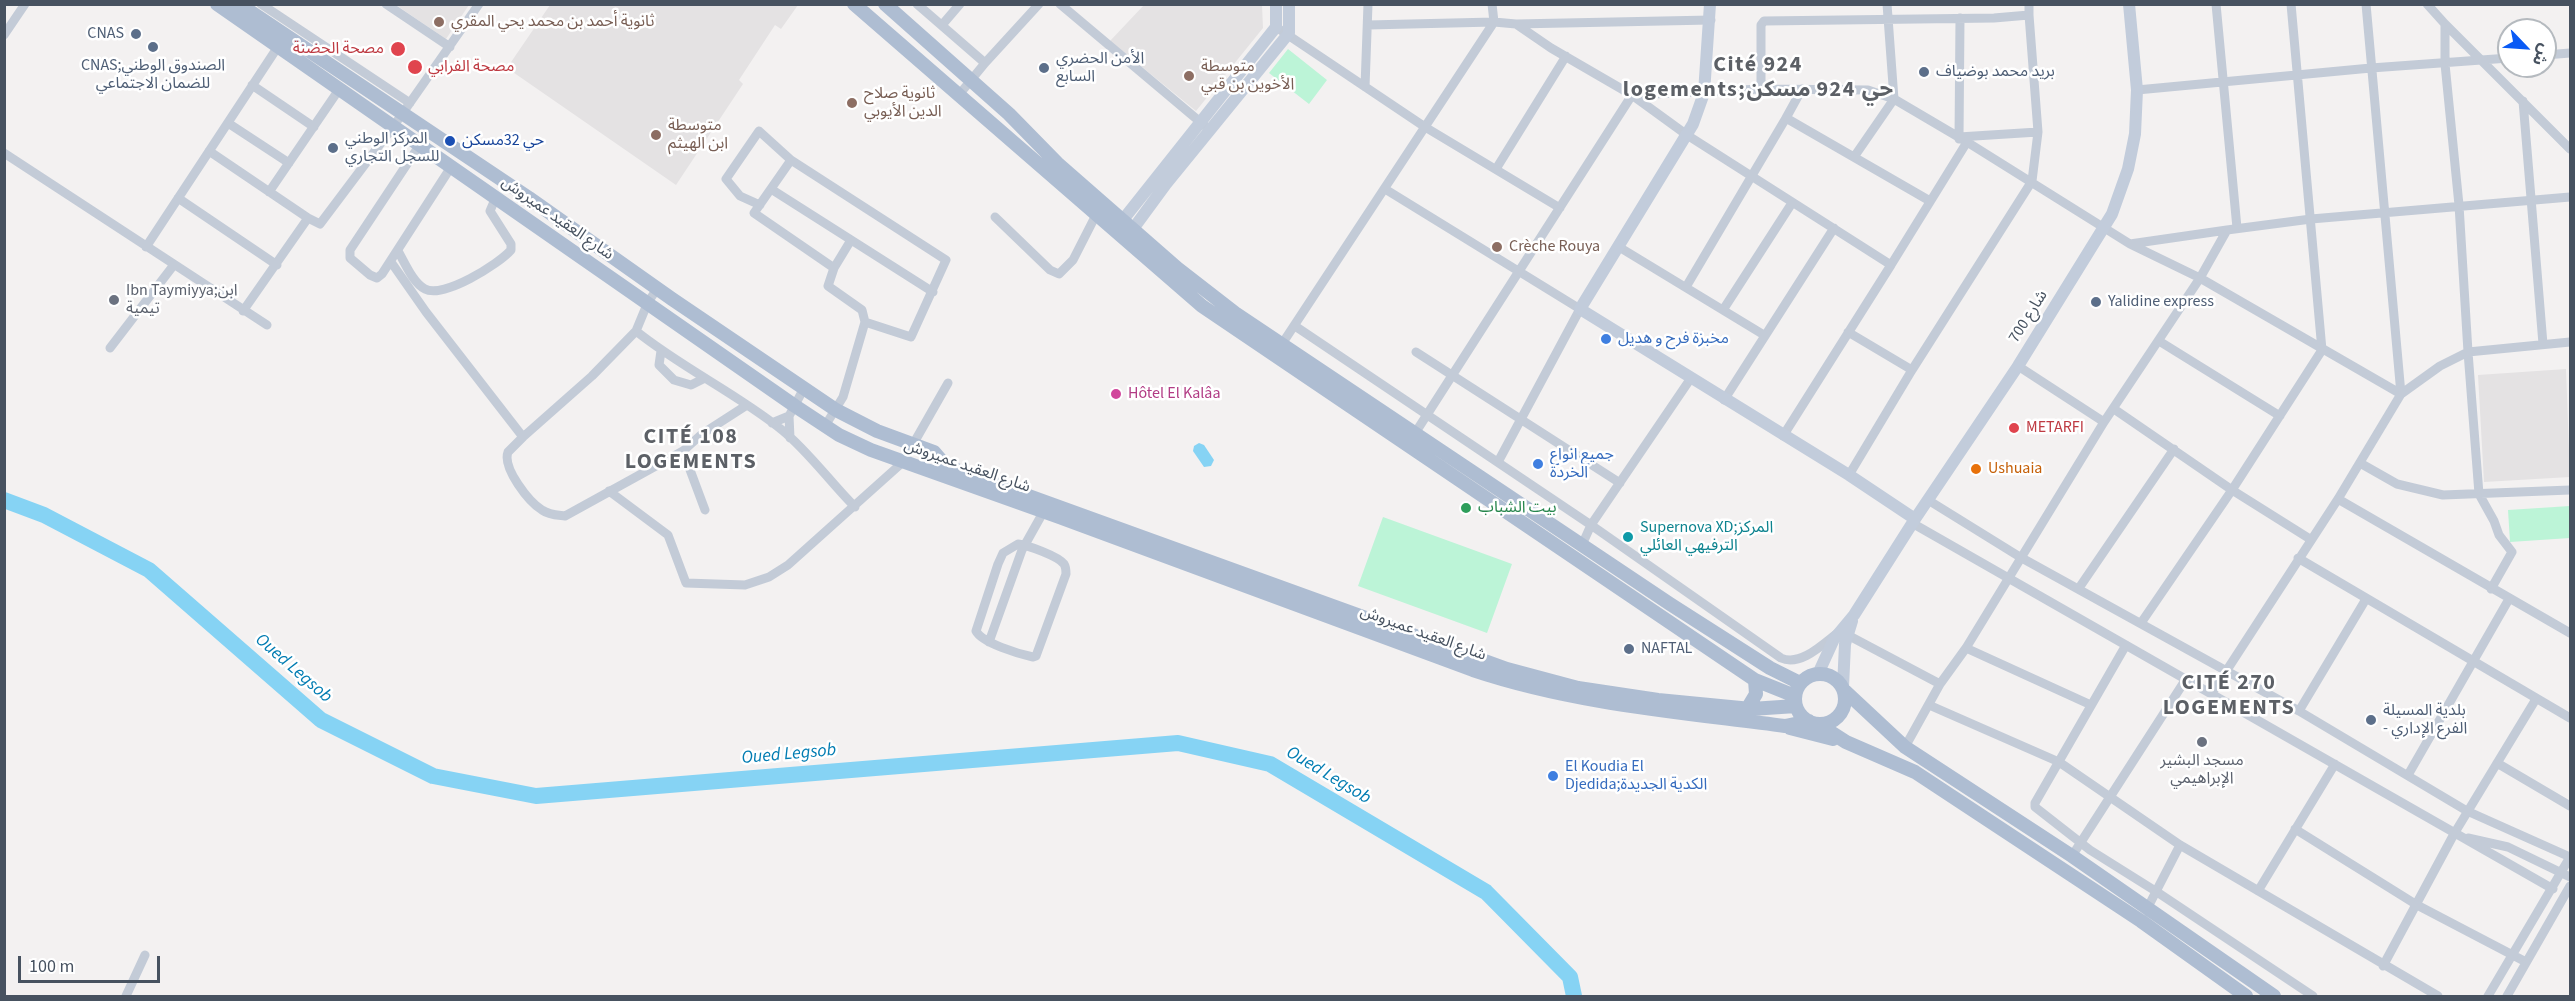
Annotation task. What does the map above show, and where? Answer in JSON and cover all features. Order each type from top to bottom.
[{"type":"main road","name":"شارع العقيد عميروش","points":[[218,4],[406,108],[657,289],[836,410],[877,431],[934,452],[946,466],[1046,506],[1222,571],[1507,669],[1597,691],[1747,709],[1795,701]]},
{"type":"main road","name":"شارع العقيد عميروش","points":[[239,4],[340,88],[419,146],[648,302],[792,411],[853,442],[903,462],[1046,506]]},
{"type":"main road","points":[[854,4],[958,96],[1099,209],[1128,225],[1277,350]]},
{"type":"main road","points":[[885,4],[1009,114],[1099,209],[1202,306],[1277,350],[1755,658],[1800,682]]},
{"type":"main road","points":[[1128,225],[1276,27],[1276,4]]},
{"type":"main road","points":[[1204,126],[1288,33],[1289,4]]},
{"type":"main road","points":[[1710,4],[1711,20],[1704,93],[1688,135],[1580,309],[1724,400],[1849,475],[1913,521]]},
{"type":"main road","name":"شارع 700","points":[[1844,633],[1913,521],[2018,366],[2105,228],[2128,169],[2135,134],[2137,90],[2129,4]]},
{"type":"main road","points":[[914,55],[926,40]]},
{"type":"main road","points":[[609,276],[619,260]]},
{"type":"main road","points":[[1412,439],[1755,681],[1795,701],[1803,718],[1846,742],[1915,772],[2210,961],[2247,978],[2274,996]]},
{"type":"main road","name":"شارع العقيد عميروش","points":[[1222,571],[1355,627],[1527,687],[1591,701],[1785,726],[1814,723]]},
{"type":"main road","points":[[1818,674],[1827,651],[1844,633]]},
{"type":"main road","points":[[1814,723],[1826,723],[1840,715],[1844,707],[1844,633]]},
{"type":"main road","points":[[1795,701],[1800,682],[1818,674],[1830,675],[1905,747],[2072,856],[2147,909],[2210,961],[2242,994],[2247,978]]},
{"type":"main road","points":[[1747,709],[1756,694],[1755,681]]},
{"type":"main road","points":[[1785,726],[1846,742]]},
{"type":"street","points":[[4,35],[25,4]]},
{"type":"street","points":[[261,4],[406,108]]},
{"type":"street","points":[[387,4],[450,47]]},
{"type":"street","points":[[209,151],[317,224],[323,221],[393,127],[479,4]]},
{"type":"street","points":[[917,4],[985,63]]},
{"type":"street","points":[[942,25],[960,4]]},
{"type":"street","points":[[958,96],[1039,4]]},
{"type":"street","points":[[1060,4],[1204,126]]},
{"type":"street","points":[[1365,87],[1368,4]]},
{"type":"street","points":[[1277,350],[1494,22],[1492,4]]},
{"type":"street","points":[[1854,157],[1894,99],[1887,4]]},
{"type":"street","points":[[1849,475],[1912,370],[2032,181],[2038,132],[2029,4]]},
{"type":"street","points":[[1905,747],[1940,684],[1966,648],[2104,422],[2232,229],[2224,82],[2216,4]]},
{"type":"street","points":[[2141,623],[2232,490],[2322,350],[2291,4]]},
{"type":"street","points":[[2366,4],[2401,394]]},
{"type":"street","points":[[2427,4],[2571,149]]},
{"type":"street","points":[[1761,89],[1761,22],[2029,15]]},
{"type":"street","points":[[1783,436],[1930,201],[1962,139],[1960,18]]},
{"type":"street","points":[[1368,25],[1711,20]]},
{"type":"street","points":[[1516,24],[1609,83],[1632,94],[1688,135],[1891,265]]},
{"type":"street","points":[[2445,24],[2445,64],[2459,205],[2479,494],[2499,535],[2512,552],[2491,589]]},
{"type":"street","points":[[1276,27],[1425,127],[1560,208]]},
{"type":"street","points":[[146,247],[282,40]]},
{"type":"street","points":[[1496,169],[1566,56]]},
{"type":"street","points":[[2137,90],[2497,59]]},
{"type":"street","points":[[252,85],[314,127]]},
{"type":"street","points":[[269,192],[340,88]]},
{"type":"street","points":[[1686,287],[1802,88]]},
{"type":"street","points":[[1632,94],[1802,88],[1868,90],[1894,99],[2032,181],[2130,244],[2200,278],[2401,394]]},
{"type":"street","points":[[1412,439],[1632,94]]},
{"type":"street","points":[[2523,101],[2542,344]]},
{"type":"street","points":[[1786,118],[1930,201]]},
{"type":"street","points":[[228,123],[289,163]]},
{"type":"street","points":[[760,205],[740,196],[726,179],[759,131],[791,160],[946,260],[911,337],[865,322]]},
{"type":"street","points":[[1962,139],[2038,132]]},
{"type":"street","points":[[419,146],[350,250],[350,258],[375,278],[382,274],[391,262],[451,167]]},
{"type":"street","points":[[4,153],[173,266],[267,325]]},
{"type":"street","points":[[791,160],[754,213],[834,268]]},
{"type":"street","points":[[771,189],[933,292]]},
{"type":"street","points":[[1385,189],[1580,309],[1498,462]]},
{"type":"street","points":[[398,251],[424,289],[440,292],[462,283],[511,250],[510,244],[490,212],[496,197]]},
{"type":"street","points":[[2130,244],[2310,219],[2571,197]]},
{"type":"street","points":[[178,198],[277,265]]},
{"type":"street","points":[[1723,310],[1792,202]]},
{"type":"street","points":[[995,217],[1050,270],[1059,274],[1073,260],[1099,209]]},
{"type":"street","points":[[243,311],[308,218]]},
{"type":"street","points":[[1724,400],[1764,334],[1834,228]]},
{"type":"street","points":[[825,426],[843,397],[865,322],[862,310],[828,286],[834,268],[851,240]]},
{"type":"street","points":[[1619,247],[1764,334]]},
{"type":"street","points":[[391,262],[426,312],[524,437]]},
{"type":"street","points":[[110,348],[173,266]]},
{"type":"street","points":[[657,289],[648,302],[636,331],[592,376],[508,452],[508,468],[527,496],[543,511],[565,516],[683,451],[702,434],[747,405]]},
{"type":"street","points":[[1295,326],[1591,525],[1786,661],[1800,659],[1844,633],[1940,684]]},
{"type":"street","points":[[636,331],[661,351],[772,423],[790,438],[855,507]]},
{"type":"street","points":[[1848,332],[1912,370]]},
{"type":"street","points":[[2159,341],[2280,417]]},
{"type":"street","points":[[2212,693],[2310,539],[2338,500],[2401,394],[2440,366],[2468,352],[2571,342]]},
{"type":"street","points":[[661,351],[659,365],[674,380],[691,386],[705,378]]},
{"type":"street","points":[[1416,352],[1620,483]]},
{"type":"street","points":[[2018,366],[2104,422]]},
{"type":"street","points":[[1582,545],[1591,525],[1691,378]]},
{"type":"street","points":[[609,491],[668,535],[684,581],[689,584],[745,585],[769,577],[788,565],[903,462],[948,383]]},
{"type":"street","points":[[790,438],[792,411],[804,388]]},
{"type":"street","points":[[2114,409],[2232,490],[2310,539]]},
{"type":"street","points":[[772,423],[792,411]]},
{"type":"street","points":[[2079,588],[2174,449]]},
{"type":"street","points":[[683,451],[705,510]]},
{"type":"street","points":[[2360,463],[2388,480],[2413,489],[2443,495],[2571,490]]},
{"type":"street","points":[[1928,500],[2020,557],[2299,711],[2467,811],[2570,857],[2566,874],[2553,889],[2488,996]]},
{"type":"street","points":[[2338,500],[2571,633]]},
{"type":"street","points":[[989,642],[1024,545],[1046,506]]},
{"type":"street","points":[[1913,521],[2007,579],[2212,693],[2553,889]]},
{"type":"street","points":[[1024,545],[1060,561],[1066,568],[1066,574],[1036,656],[1030,657],[989,642],[977,634],[975,627],[1004,553],[1011,547],[1024,545]]},
{"type":"street","points":[[2298,558],[2571,718]]},
{"type":"street","points":[[2299,711],[2366,599]]},
{"type":"street","points":[[2408,775],[2509,599]]},
{"type":"street","points":[[2126,645],[2035,807],[2080,843],[2313,996]]},
{"type":"street","points":[[1966,648],[2091,705]]},
{"type":"street","points":[[2072,856],[2186,679]]},
{"type":"street","points":[[2384,966],[2467,811],[2536,699]]},
{"type":"street","points":[[1929,705],[2059,762],[2180,845],[2438,996]]},
{"type":"street","points":[[2497,762],[2571,806]]},
{"type":"street","points":[[2258,891],[2335,764]]},
{"type":"street","points":[[2295,829],[2417,904],[2526,962]]},
{"type":"street","points":[[2454,834],[2508,847],[2566,874]]},
{"type":"street","points":[[2147,909],[2180,845]]},
{"type":"street","points":[[2506,996],[2571,886]]},
{"type":"street","points":[[2210,961],[2227,938]]},
{"type":"street","points":[[126,996],[145,955]]},
{"type":"shaded area","name":"ثانوية أحمد بن محمد يحي المقري","points":[[396,5],[469,5],[446,39]]},
{"type":"shaded area","name":"متوسطة ابن الهيثم","points":[[550,5],[798,5],[781,29],[775,25],[739,80],[743,84],[676,185],[507,68]]},
{"type":"shaded area","name":"متوسطة الأخوين بن قبي","points":[[1144,5],[1262,5],[1263,28],[1196,111],[1110,41]]},
{"type":"shaded area","points":[[2566,369],[2570,477],[2484,482],[2478,375]]},
{"type":"green space","points":[[1288,49],[1327,80],[1309,104],[1269,73]]},
{"type":"green space","points":[[2570,506],[2570,538],[2510,542],[2508,510]]},
{"type":"green space","points":[[1383,517],[1512,564],[1487,633],[1358,586]]},
{"type":"water","points":[[1199,443],[1204,445],[1214,460],[1211,466],[1204,467],[1193,451],[1194,446]]},
{"type":"waterway","name":"Oued Legsob","points":[[4,500],[44,515],[149,570],[321,720],[433,776],[536,796],[1178,743],[1270,764],[1486,892],[1570,977],[1574,996]]},
{"type":"place","name":"ثانوية أحمد بن محمد يحي المقري","points":[[439,22]]},
{"type":"place","name":"CNAS","points":[[136,34]]},
{"type":"place","name":"CNAS;الصندوق الوطني للضمان الاجتماعي","points":[[153,47]]},
{"type":"place","name":"مصحة الحضنة","points":[[398,49]]},
{"type":"place","name":"مصحة الفرابي","points":[[415,67]]},
{"type":"place","name":"الأمن الحضري السابع","points":[[1044,68]]},
{"type":"place","name":"بريد محمد بوضياف","points":[[1924,72]]},
{"type":"place","name":"متوسطة الأخوين بن قبي","points":[[1189,76]]},
{"type":"place","name":"ثانوية صلاح الدين الأيوبي","points":[[852,103]]},
{"type":"place","name":"متوسطة ابن الهيثم","points":[[656,135]]},
{"type":"place","name":"حي 32مسكن","points":[[450,141]]},
{"type":"place","name":"المركز الوطني للسجل التجاري","points":[[333,148]]},
{"type":"place","name":"Crèche Rouya","points":[[1497,247]]},
{"type":"place","name":"Ibn Taymiyya;ابن تيمية","points":[[114,300]]},
{"type":"place","name":"Yalidine express","points":[[2096,302]]},
{"type":"place","name":"مخبزة فرح و هديل","points":[[1606,339]]},
{"type":"place","name":"Hôtel El Kalâa","points":[[1116,394]]},
{"type":"place","name":"METARFI","points":[[2014,428]]},
{"type":"place","name":"جميع انواع الخردة","points":[[1538,464]]},
{"type":"place","name":"Ushuaia","points":[[1976,469]]},
{"type":"place","name":"بيت الشباب","points":[[1466,508]]},
{"type":"place","name":"Supernova XD;المركز الترفيهي العائلي","points":[[1628,537]]},
{"type":"place","name":"NAFTAL","points":[[1629,649]]},
{"type":"place","name":"بلدية المسيلة - الفرع الإداري","points":[[2371,720]]},
{"type":"place","name":"مسجد البشير الإبراهيمي","points":[[2202,742]]},
{"type":"place","name":"El Koudia El Djedida;الكدية الجديدة","points":[[1553,776]]},
{"type":"district","name":"Cité 924 logements;حي 924 مسكن","points":[[1758,78]]},
{"type":"district","name":"CITÉ 108 LOGEMENTS","points":[[691,450]]},
{"type":"district","name":"CITÉ 270 LOGEMENTS","points":[[2229,696]]}]
